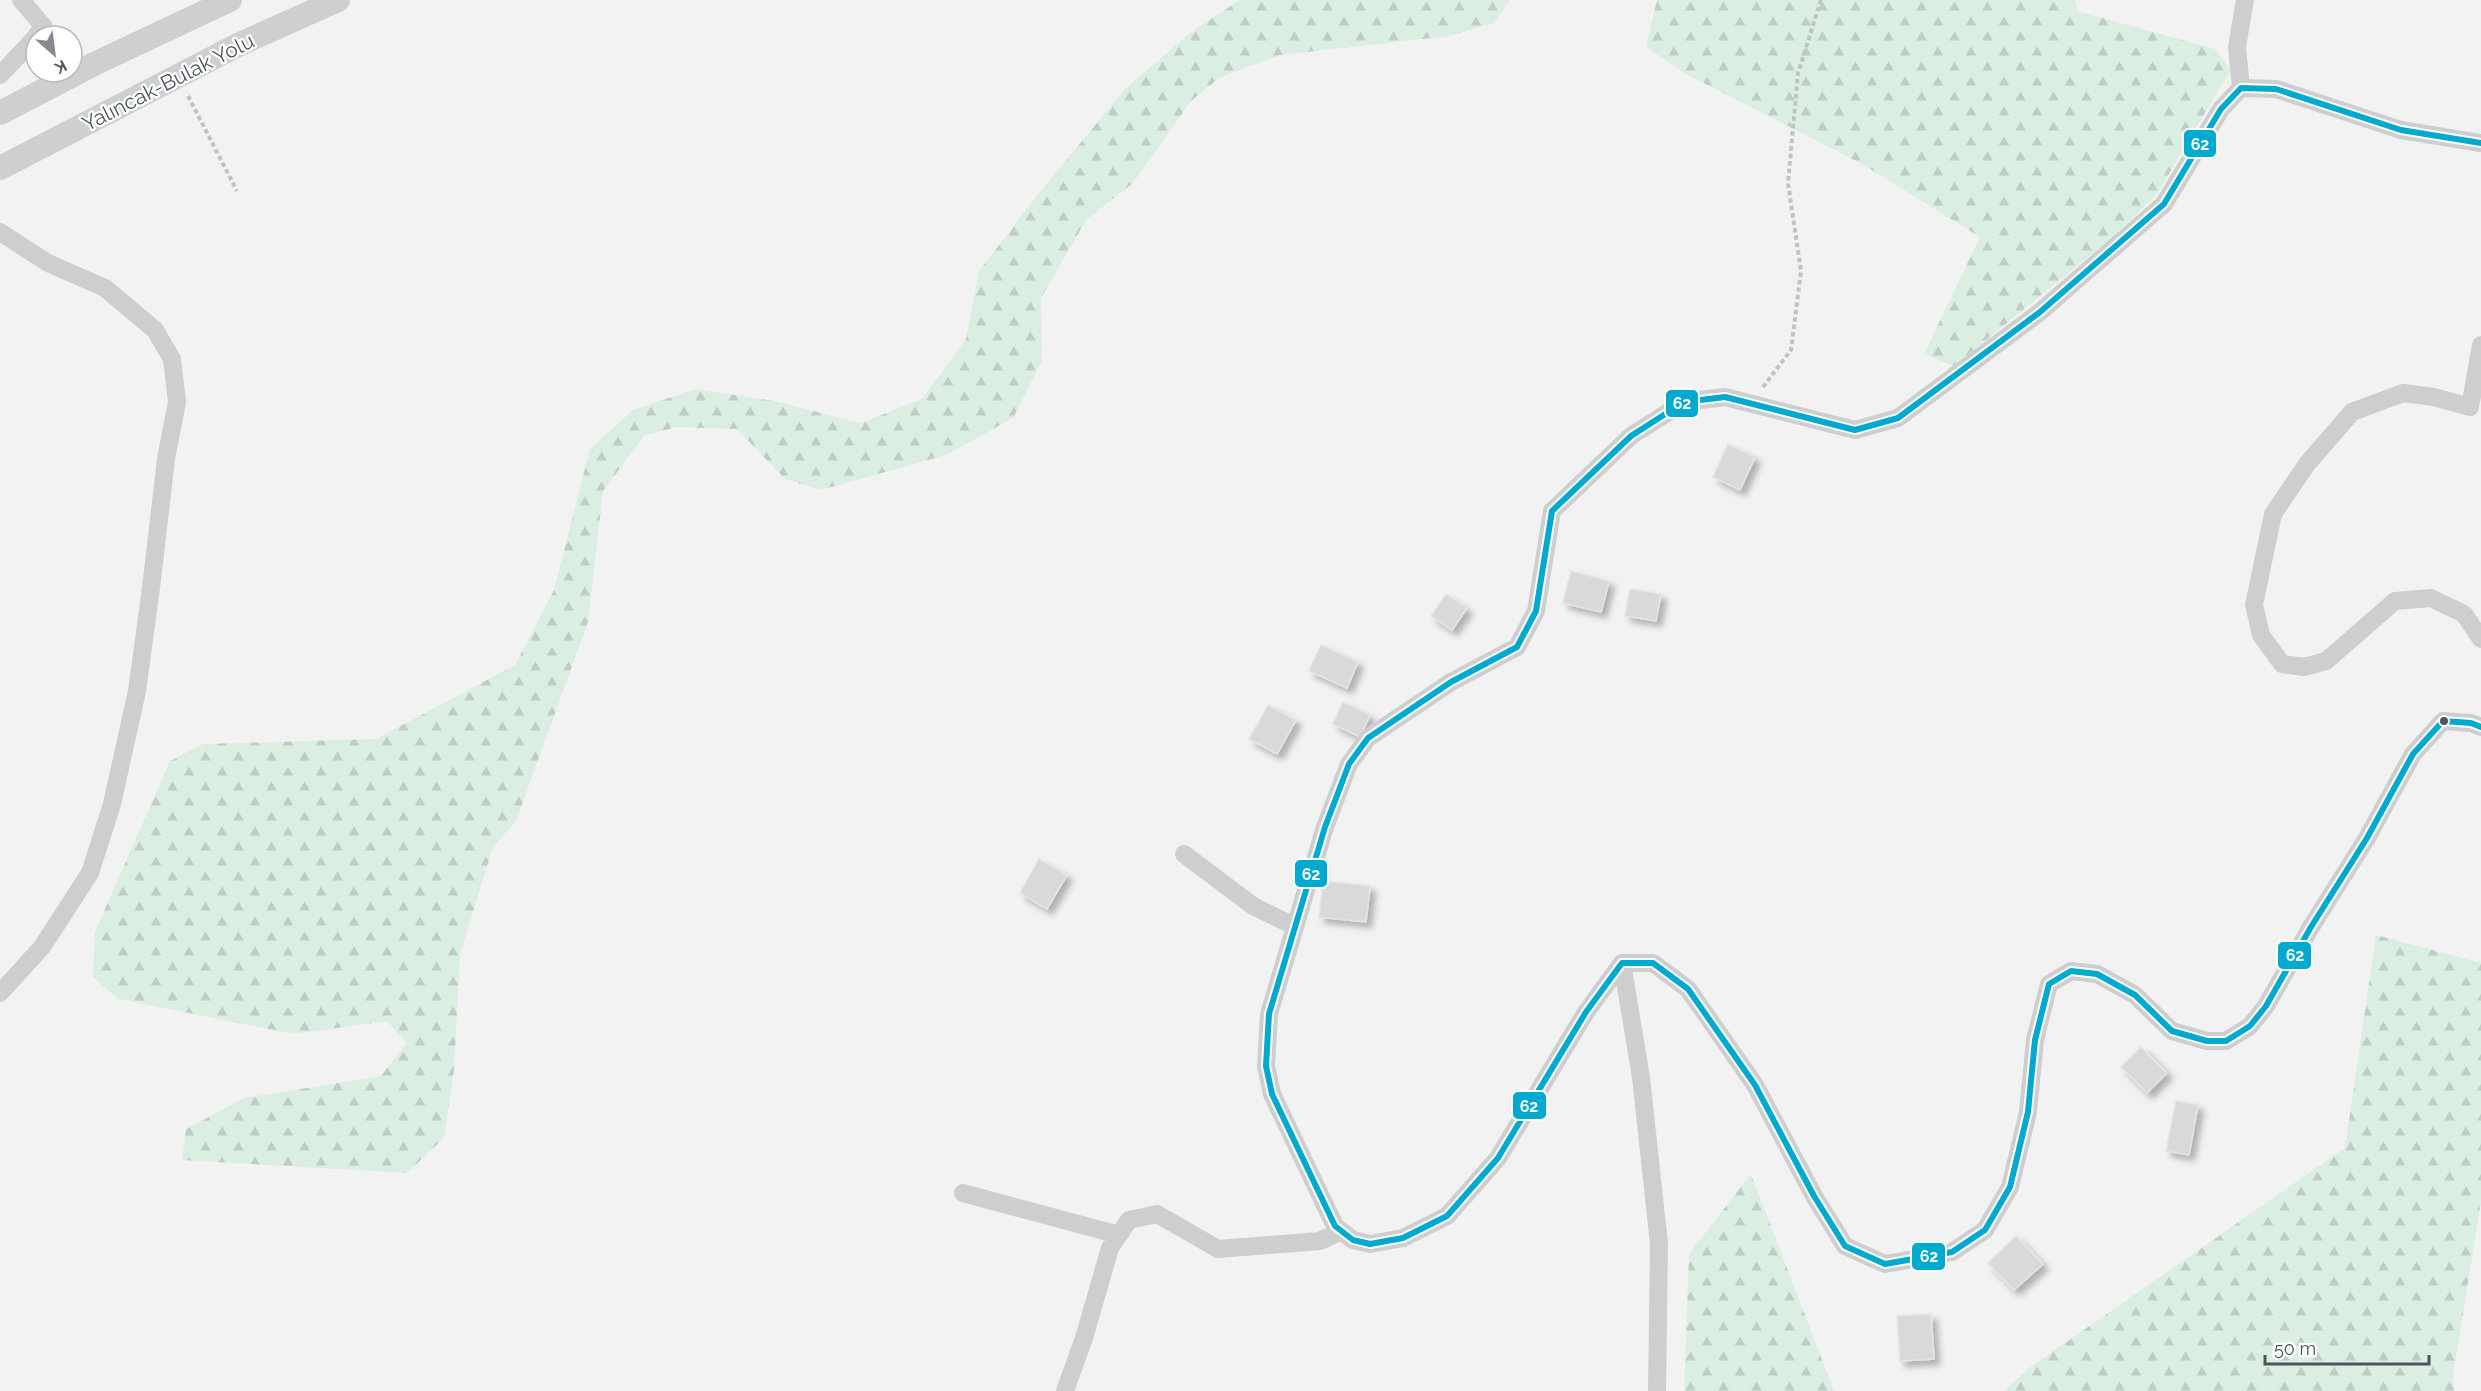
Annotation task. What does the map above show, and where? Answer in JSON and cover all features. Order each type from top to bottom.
[{"type":"main road","points":[[0,113],[94,64],[230,0]]},
{"type":"main road","name":"Yalıncak-Bulak Yolu","points":[[0,168],[240,44],[338,0]]},
{"type":"street","points":[[21,0],[41,24]]},
{"type":"street","points":[[2241,88],[2237,47],[2245,0]]},
{"type":"street","points":[[0,75],[24,49]]},
{"type":"street","points":[[1622,963],[1586,1012],[1498,1158],[1447,1216],[1402,1238],[1370,1244],[1353,1240],[1335,1226],[1272,1094],[1266,1066],[1269,1014],[1294,926],[1325,827],[1349,764],[1368,738],[1451,682],[1516,647],[1536,611],[1552,510],[1631,436],[1684,402],[1725,397],[1855,430],[1898,418],[2040,312],[2164,204],[2221,109],[2241,88],[2276,89],[2401,130],[2481,142]]},
{"type":"street","points":[[0,232],[48,263],[105,288],[155,330],[172,359],[177,402],[166,459],[152,588],[136,691],[112,804],[90,873],[42,947],[0,993]]},
{"type":"street","points":[[2481,345],[2470,407],[2434,397],[2403,393],[2352,412],[2307,464],[2273,514],[2254,605],[2261,635],[2282,664],[2304,667],[2326,661],[2395,601],[2431,598],[2464,614],[2481,639]]},
{"type":"street","points":[[1622,963],[1653,963],[1688,988],[1755,1085],[1814,1196],[1845,1246],[1885,1264],[1952,1252],[1985,1230],[2010,1187],[2028,1112],[2035,1040],[2049,984],[2071,972],[2097,974],[2135,995],[2172,1031],[2207,1041],[2226,1041],[2250,1026],[2266,1006],[2311,927],[2367,838],[2413,754],[2443,721],[2471,723],[2481,727]]},
{"type":"street","points":[[1184,854],[1253,906],[1294,926]]},
{"type":"street","points":[[1622,963],[1641,1077],[1659,1244],[1657,1391]]},
{"type":"street","points":[[963,1193],[1119,1235]]},
{"type":"street","points":[[1065,1391],[1084,1338],[1110,1248],[1129,1220],[1157,1214],[1218,1249],[1320,1241],[1341,1231]]},
{"type":"path","points":[[1750,405],[1791,350],[1801,271],[1788,183],[1798,73],[1821,0]]},
{"type":"path","points":[[178,76],[237,191]]},
{"type":"green space","points":[[1240,0],[1510,0],[1494,23],[1449,36],[1280,55],[1219,78],[1191,101],[1133,183],[1086,220],[1041,298],[1042,360],[1013,418],[946,455],[821,490],[785,479],[737,429],[676,427],[644,436],[603,491],[588,622],[516,821],[493,847],[460,954],[454,1069],[444,1138],[407,1173],[182,1160],[186,1129],[244,1098],[381,1076],[407,1043],[387,1021],[294,1034],[118,999],[93,977],[95,932],[170,761],[203,744],[376,739],[515,665],[554,590],[590,449],[633,410],[696,389],[774,401],[861,423],[922,399],[966,339],[979,271],[1040,192],[1125,89],[1194,30]]},
{"type":"green space","points":[[1657,0],[2075,0],[2077,11],[2215,49],[2231,69],[2157,194],[2109,240],[1954,366],[1924,354],[1980,237],[1862,164],[1686,74],[1646,47]]},
{"type":"green space","points":[[2376,935],[2481,963],[2481,1201],[2453,1376],[2454,1391],[2004,1391],[2029,1368],[2345,1148]]},
{"type":"green space","points":[[1751,1174],[1834,1391],[1684,1391],[1689,1254]]},
{"type":"building","points":[[1728,444],[1755,457],[1740,490],[1713,477]]},
{"type":"building","points":[[1571,571],[1609,581],[1601,612],[1563,603]]},
{"type":"building","points":[[1630,589],[1661,594],[1656,621],[1625,616]]},
{"type":"building","points":[[1446,594],[1467,608],[1452,630],[1431,616]]},
{"type":"building","points":[[1321,645],[1358,662],[1347,688],[1309,671]]},
{"type":"building","points":[[1343,702],[1370,715],[1360,737],[1333,724]]},
{"type":"building","points":[[1268,705],[1296,720],[1277,754],[1249,739]]},
{"type":"building","points":[[1039,859],[1067,875],[1047,909],[1020,893]]},
{"type":"building","points":[[1323,881],[1370,886],[1366,922],[1319,917]]},
{"type":"building","points":[[2141,1047],[2167,1073],[2147,1093],[2121,1067]]},
{"type":"building","points":[[2176,1101],[2198,1105],[2189,1155],[2166,1151]]},
{"type":"building","points":[[2016,1236],[2043,1264],[2014,1290],[1988,1263]]},
{"type":"building","points":[[1931,1314],[1934,1359],[1900,1361],[1897,1316]]},
{"type":"transit line","name":"62","points":[[2481,143],[2401,130],[2276,89],[2241,88],[2221,109],[2164,204],[2040,312],[1898,418],[1855,430],[1725,397],[1684,402],[1631,436],[1552,511],[1536,611],[1517,647],[1451,682],[1368,738],[1349,764],[1325,827],[1269,1014],[1266,1066],[1272,1094],[1335,1226],[1353,1240],[1370,1244],[1403,1238],[1447,1216],[1498,1158],[1586,1012],[1622,963],[1653,963],[1688,989],[1755,1085],[1814,1196],[1845,1246],[1885,1264],[1952,1252],[1985,1230],[2010,1187],[2028,1112],[2035,1040],[2049,984],[2071,971],[2097,974],[2135,995],[2172,1031],[2207,1041],[2226,1041],[2250,1026],[2266,1006],[2311,927],[2367,838],[2413,754],[2443,721],[2471,723],[2481,727]]}]
